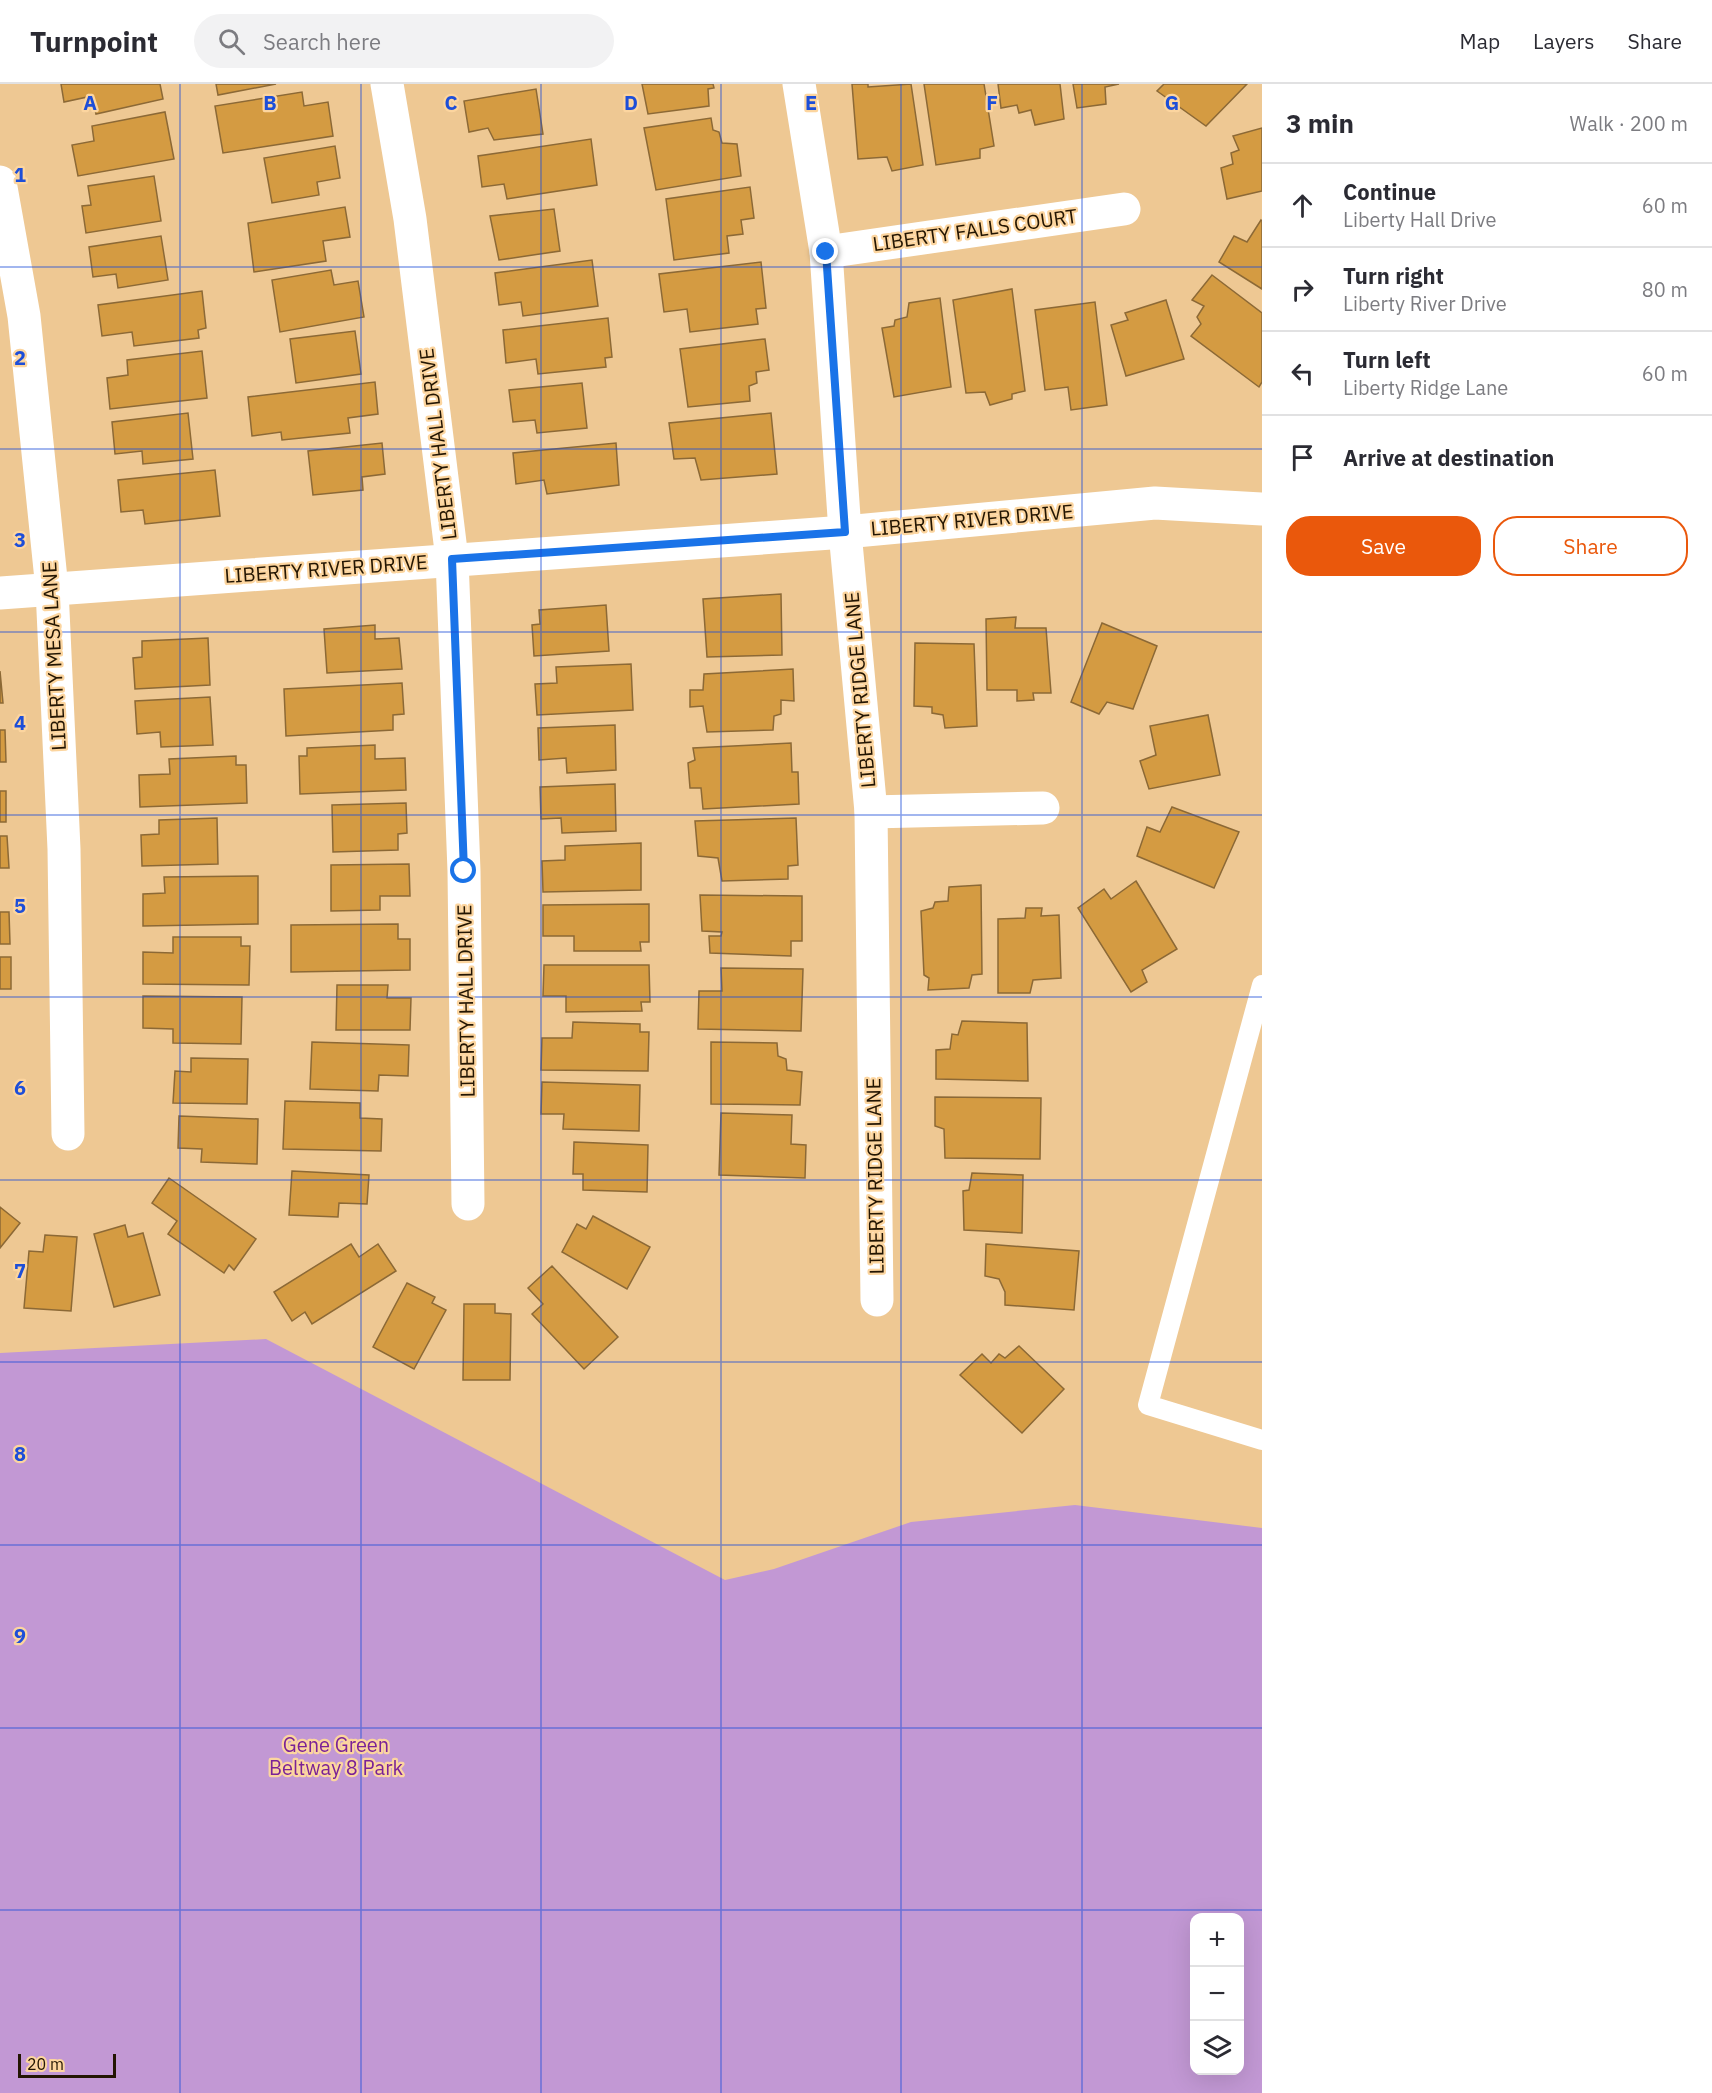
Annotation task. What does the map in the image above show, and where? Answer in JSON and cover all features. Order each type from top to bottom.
[{"type":"street","name":"LIBERTY HALL DRIVE","points":[[387,84],[410,219],[452,559],[464,871],[468,1204]]},
{"type":"street","name":"LIBERTY RIDGE LANE","points":[[799,84],[826,252],[845,532],[871,812],[877,1300]]},
{"type":"street","name":"LIBERTY MESA LANE","points":[[0,182],[24,316],[52,589],[64,849],[68,1134]]},
{"type":"street","name":"LIBERTY FALLS COURT","points":[[826,252],[1124,209]]},
{"type":"street","name":"LIBERTY RIVER DRIVE","points":[[0,593],[845,532],[1155,502],[1262,508]]},
{"type":"street","points":[[871,812],[1043,808]]},
{"type":"lane","points":[[1262,985],[1148,1405],[1262,1440]]},
{"type":"green space","name":"Gene Green Beltway 8 Park","points":[[266,1339],[725,1580],[774,1569],[911,1522],[1075,1505],[1262,1528],[1262,2093],[0,2093],[0,1353]]},
{"type":"building","points":[[61,84],[160,84],[163,99],[96,114],[92,96],[64,102]]},
{"type":"building","points":[[216,84],[276,84],[218,95]]},
{"type":"building","points":[[642,84],[713,84],[714,88],[708,89],[709,106],[648,114]]},
{"type":"building","points":[[852,84],[868,84],[868,87],[911,84],[923,165],[892,171],[887,157],[858,159]]},
{"type":"building","points":[[924,84],[984,84],[994,146],[980,149],[980,158],[936,165]]},
{"type":"building","points":[[998,84],[1060,84],[1064,119],[1035,125],[1031,110],[1019,113],[1017,105],[1001,108]]},
{"type":"building","points":[[1073,84],[1119,84],[1105,87],[1106,104],[1077,108]]},
{"type":"building","points":[[1164,84],[1247,84],[1206,126],[1157,91]]},
{"type":"building","points":[[536,89],[543,134],[494,140],[488,128],[469,132],[464,101]]},
{"type":"building","points":[[302,92],[304,106],[328,102],[333,136],[223,153],[215,106]]},
{"type":"building","points":[[165,112],[174,159],[78,176],[72,145],[94,141],[92,126]]},
{"type":"building","points":[[711,118],[713,130],[719,132],[722,143],[737,144],[741,176],[656,190],[644,128]]},
{"type":"building","points":[[1262,128],[1262,191],[1227,199],[1221,168],[1233,164],[1231,153],[1239,150],[1233,136]]},
{"type":"building","points":[[591,139],[597,185],[507,199],[504,184],[482,187],[478,156]]},
{"type":"building","points":[[335,146],[340,178],[317,182],[319,195],[272,203],[264,158]]},
{"type":"building","points":[[154,176],[161,221],[86,233],[82,206],[91,205],[88,186]]},
{"type":"building","points":[[750,187],[754,218],[741,220],[743,234],[727,236],[729,253],[674,260],[666,199]]},
{"type":"building","points":[[345,207],[350,237],[323,241],[326,261],[254,272],[248,223]]},
{"type":"building","points":[[554,209],[560,251],[499,260],[490,216]]},
{"type":"building","points":[[1261,220],[1262,289],[1219,262],[1234,236],[1247,242]]},
{"type":"building","points":[[161,236],[168,280],[118,288],[116,274],[93,277],[89,247]]},
{"type":"building","points":[[592,260],[598,306],[523,316],[521,302],[499,305],[495,273]]},
{"type":"building","points":[[761,262],[766,308],[756,309],[758,324],[690,332],[687,309],[664,312],[659,274]]},
{"type":"building","points":[[331,270],[334,285],[358,281],[364,317],[280,332],[272,280]]},
{"type":"building","points":[[1212,275],[1262,313],[1262,382],[1259,387],[1191,336],[1201,324],[1197,317],[1204,306],[1192,300]]},
{"type":"building","points":[[1012,289],[1025,391],[1012,394],[1012,399],[990,405],[985,392],[966,393],[953,300]]},
{"type":"building","points":[[202,291],[206,328],[198,330],[199,338],[134,346],[132,332],[102,336],[98,305]]},
{"type":"building","points":[[940,298],[951,387],[894,397],[882,328],[894,326],[895,320],[907,317],[909,303]]},
{"type":"building","points":[[1166,300],[1184,359],[1126,376],[1111,325],[1128,320],[1125,313]]},
{"type":"building","points":[[1095,302],[1107,405],[1071,410],[1068,387],[1045,390],[1035,310]]},
{"type":"building","points":[[608,318],[612,357],[605,358],[606,367],[538,374],[536,359],[506,363],[503,330]]},
{"type":"building","points":[[355,331],[361,374],[296,383],[290,339]]},
{"type":"building","points":[[765,339],[769,370],[756,372],[757,383],[749,386],[750,401],[688,407],[680,349]]},
{"type":"building","points":[[202,351],[207,398],[110,409],[107,378],[128,375],[127,360]]},
{"type":"building","points":[[375,382],[378,414],[348,418],[350,433],[282,440],[281,432],[252,436],[248,397]]},
{"type":"building","points":[[582,383],[587,428],[537,433],[535,420],[513,422],[509,390]]},
{"type":"building","points":[[188,413],[193,459],[143,464],[142,451],[115,454],[112,422]]},
{"type":"building","points":[[771,413],[777,474],[701,480],[695,458],[674,459],[669,423]]},
{"type":"building","points":[[382,443],[385,474],[362,477],[363,490],[313,495],[308,451]]},
{"type":"building","points":[[616,443],[619,485],[547,494],[544,480],[516,484],[513,453]]},
{"type":"building","points":[[215,470],[220,516],[145,524],[143,510],[121,512],[118,480]]},
{"type":"building","points":[[781,594],[782,655],[707,657],[703,599]]},
{"type":"building","points":[[606,605],[609,651],[534,656],[532,625],[540,624],[539,610]]},
{"type":"building","points":[[1016,617],[1015,628],[1046,628],[1051,693],[1033,693],[1034,700],[1017,701],[1017,690],[987,690],[986,619]]},
{"type":"building","points":[[1102,623],[1157,646],[1133,709],[1107,702],[1099,714],[1071,702]]},
{"type":"building","points":[[375,625],[375,639],[399,638],[402,669],[327,673],[324,629]]},
{"type":"building","points":[[208,638],[210,685],[135,689],[133,658],[142,657],[142,641]]},
{"type":"building","points":[[915,643],[974,644],[977,726],[945,728],[943,715],[932,713],[932,707],[914,706]]},
{"type":"building","points":[[631,664],[633,710],[537,715],[535,684],[557,683],[556,667]]},
{"type":"building","points":[[793,669],[794,701],[781,700],[781,714],[774,716],[773,730],[707,732],[703,706],[690,707],[690,690],[703,690],[704,674]]},
{"type":"building","points":[[0,671],[3,703],[0,703]]},
{"type":"building","points":[[402,683],[404,714],[393,715],[393,730],[286,736],[284,689]]},
{"type":"building","points":[[210,697],[213,745],[161,747],[160,732],[137,734],[135,701]]},
{"type":"building","points":[[1208,715],[1220,775],[1149,789],[1140,761],[1156,755],[1150,726]]},
{"type":"building","points":[[615,725],[616,770],[567,773],[566,758],[539,760],[538,728]]},
{"type":"building","points":[[0,730],[5,730],[6,762],[0,762]]},
{"type":"building","points":[[791,743],[792,772],[798,772],[799,804],[703,809],[701,788],[690,788],[688,763],[695,760],[693,748]]},
{"type":"building","points":[[375,745],[375,759],[405,758],[406,790],[300,794],[299,756],[307,756],[307,748]]},
{"type":"building","points":[[236,756],[236,765],[246,765],[247,803],[140,807],[139,775],[170,774],[169,759]]},
{"type":"building","points":[[615,784],[616,831],[562,833],[561,818],[541,819],[540,787]]},
{"type":"building","points":[[0,791],[6,791],[6,822],[0,822]]},
{"type":"building","points":[[406,803],[407,833],[398,834],[398,850],[333,852],[332,805]]},
{"type":"building","points":[[1172,807],[1239,832],[1214,888],[1137,856],[1147,827],[1160,832]]},
{"type":"building","points":[[217,818],[218,864],[142,866],[141,835],[159,834],[159,820]]},
{"type":"building","points":[[796,818],[798,865],[788,866],[788,879],[722,881],[718,858],[698,856],[695,821]]},
{"type":"building","points":[[0,836],[7,836],[9,868],[0,868]]},
{"type":"building","points":[[641,843],[641,890],[543,892],[542,861],[565,860],[565,846]]},
{"type":"building","points":[[409,864],[410,896],[380,896],[380,910],[331,911],[331,865]]},
{"type":"building","points":[[258,876],[258,924],[143,926],[143,894],[165,893],[164,877]]},
{"type":"building","points":[[1136,881],[1177,949],[1142,970],[1147,982],[1131,992],[1078,908],[1104,889],[1111,899]]},
{"type":"building","points":[[981,885],[982,974],[972,975],[969,988],[928,990],[929,978],[924,975],[921,911],[933,908],[935,902],[948,901],[949,887]]},
{"type":"building","points":[[700,895],[802,896],[802,941],[791,941],[791,956],[710,953],[709,936],[721,936],[722,932],[702,931]]},
{"type":"building","points":[[649,904],[649,942],[640,942],[641,951],[574,951],[574,936],[543,936],[543,905]]},
{"type":"building","points":[[1026,908],[1042,908],[1041,916],[1059,915],[1061,978],[1033,980],[1030,993],[998,993],[998,919],[1025,918]]},
{"type":"building","points":[[0,912],[9,912],[10,944],[0,944]]},
{"type":"building","points":[[398,924],[398,939],[410,939],[410,970],[291,972],[291,925]]},
{"type":"building","points":[[173,937],[241,937],[241,946],[250,946],[249,985],[143,984],[143,952],[173,953]]},
{"type":"building","points":[[0,957],[11,957],[11,989],[0,989]]},
{"type":"building","points":[[544,965],[649,965],[650,1002],[641,1002],[642,1011],[566,1012],[566,996],[543,996]]},
{"type":"building","points":[[721,968],[803,969],[801,1031],[698,1029],[699,991],[722,991]]},
{"type":"building","points":[[337,985],[388,985],[387,998],[411,998],[410,1030],[336,1030]]},
{"type":"building","points":[[143,996],[242,997],[241,1044],[173,1043],[173,1029],[143,1028]]},
{"type":"building","points":[[962,1021],[1027,1023],[1028,1081],[936,1079],[936,1050],[950,1049],[952,1034],[958,1035]]},
{"type":"building","points":[[573,1022],[640,1024],[640,1032],[649,1032],[648,1071],[541,1070],[542,1038],[572,1038]]},
{"type":"building","points":[[312,1042],[409,1045],[408,1076],[379,1075],[378,1091],[310,1089]]},
{"type":"building","points":[[711,1042],[777,1043],[778,1056],[786,1059],[787,1070],[802,1072],[800,1105],[711,1104]]},
{"type":"building","points":[[191,1058],[248,1059],[247,1104],[173,1103],[175,1071],[191,1072]]},
{"type":"building","points":[[542,1082],[640,1085],[639,1131],[563,1129],[564,1114],[541,1114]]},
{"type":"building","points":[[935,1097],[1041,1098],[1040,1159],[945,1158],[944,1129],[935,1126]]},
{"type":"building","points":[[285,1101],[360,1103],[360,1118],[382,1119],[381,1151],[283,1149]]},
{"type":"building","points":[[721,1113],[792,1115],[791,1144],[806,1145],[805,1178],[719,1175]]},
{"type":"building","points":[[179,1116],[258,1119],[257,1164],[201,1162],[202,1149],[178,1148]]},
{"type":"building","points":[[574,1142],[648,1145],[647,1192],[583,1190],[583,1174],[573,1174]]},
{"type":"building","points":[[292,1171],[369,1175],[367,1204],[339,1203],[338,1217],[289,1215]]},
{"type":"building","points":[[972,1173],[1023,1175],[1022,1233],[964,1230],[963,1191],[969,1190]]},
{"type":"building","points":[[169,1178],[256,1239],[234,1270],[229,1265],[224,1273],[168,1234],[177,1221],[152,1203]]},
{"type":"building","points":[[0,1207],[20,1223],[0,1248]]},
{"type":"building","points":[[593,1216],[650,1247],[627,1289],[562,1252],[577,1224],[586,1229]]},
{"type":"building","points":[[125,1225],[128,1237],[143,1233],[160,1295],[114,1307],[94,1234]]},
{"type":"building","points":[[45,1235],[77,1237],[71,1311],[24,1308],[29,1251],[43,1252]]},
{"type":"building","points":[[351,1244],[359,1257],[378,1244],[396,1271],[312,1324],[305,1312],[292,1321],[274,1292]]},
{"type":"building","points":[[986,1244],[1079,1251],[1074,1310],[1005,1305],[1005,1292],[999,1279],[985,1276]]},
{"type":"building","points":[[552,1266],[618,1337],[584,1369],[532,1314],[543,1304],[528,1288]]},
{"type":"building","points":[[407,1283],[435,1297],[432,1303],[446,1310],[414,1369],[373,1347]]},
{"type":"building","points":[[464,1304],[495,1304],[495,1313],[511,1314],[510,1380],[463,1380]]},
{"type":"building","points":[[1019,1346],[1064,1389],[1022,1433],[960,1375],[982,1354],[991,1363],[999,1354],[1005,1358]]},
{"type":"route","points":[[464,871],[452,559],[845,532],[826,252]]}]
